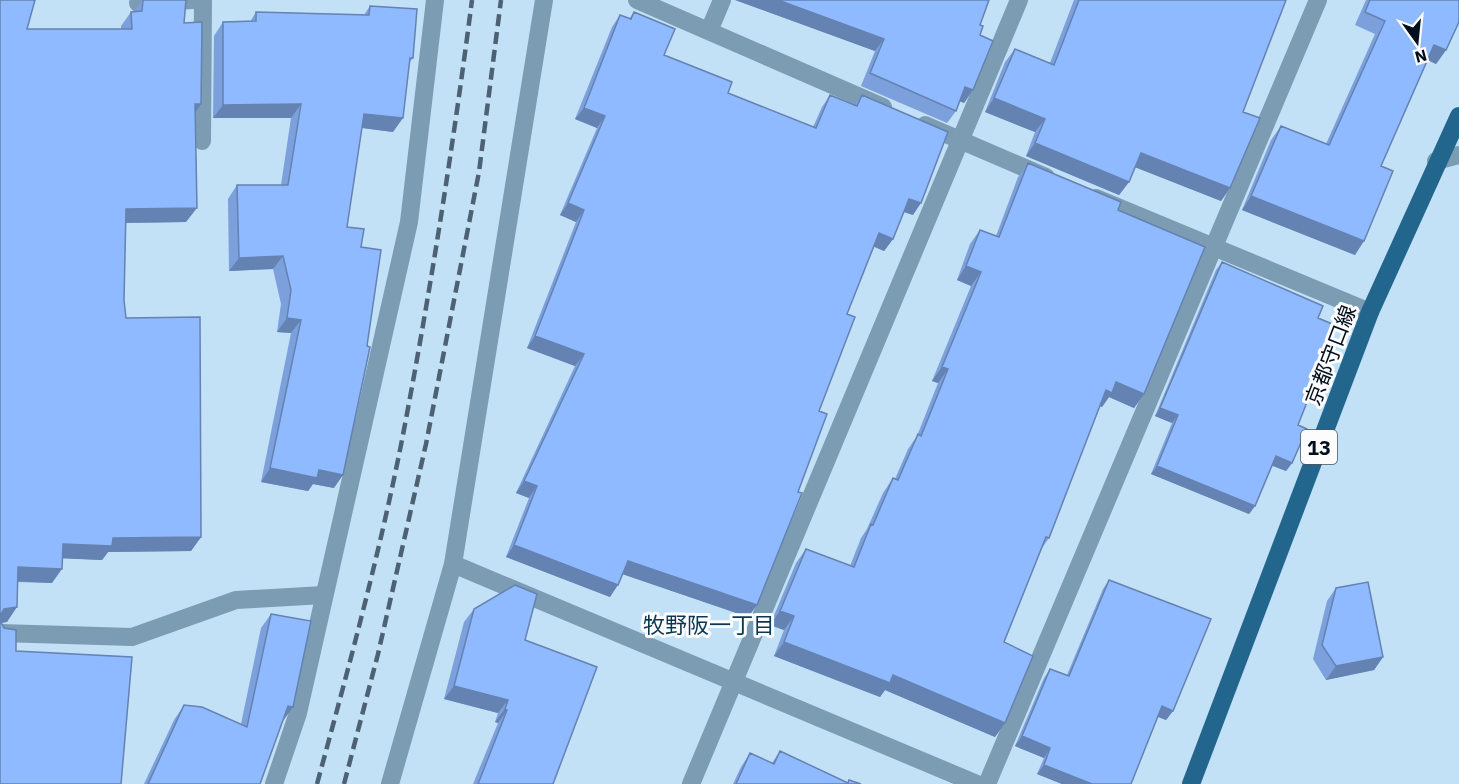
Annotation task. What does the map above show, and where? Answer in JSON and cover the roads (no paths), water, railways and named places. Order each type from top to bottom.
[{"type":"main road","name":"京都守口線","points":[[1191,784],[1370,312],[1436,161],[1459,116]]},
{"type":"street","points":[[138,3],[193,0]]},
{"type":"street","points":[[202,141],[203,0]]},
{"type":"street","points":[[274,784],[298,713],[409,222],[435,0]]},
{"type":"street","points":[[390,784],[453,564],[544,0]]},
{"type":"street","points":[[637,0],[1059,183]]},
{"type":"street","points":[[709,31],[722,0]]},
{"type":"street","points":[[691,784],[1019,0]]},
{"type":"street","points":[[987,784],[1318,0]]},
{"type":"street","points":[[1436,161],[1459,155]]},
{"type":"street","points":[[1081,192],[1370,312]]},
{"type":"street","points":[[453,564],[976,784]]},
{"type":"street","points":[[0,633],[132,638],[236,600],[324,595]]},
{"type":"railway","points":[[317,784],[373,570],[402,440],[440,220],[472,0]]},
{"type":"railway","points":[[344,784],[378,654],[426,444],[479,172],[501,0]]},
{"type":"district","name":"牧野阪一丁目","points":[[709,624]]}]
